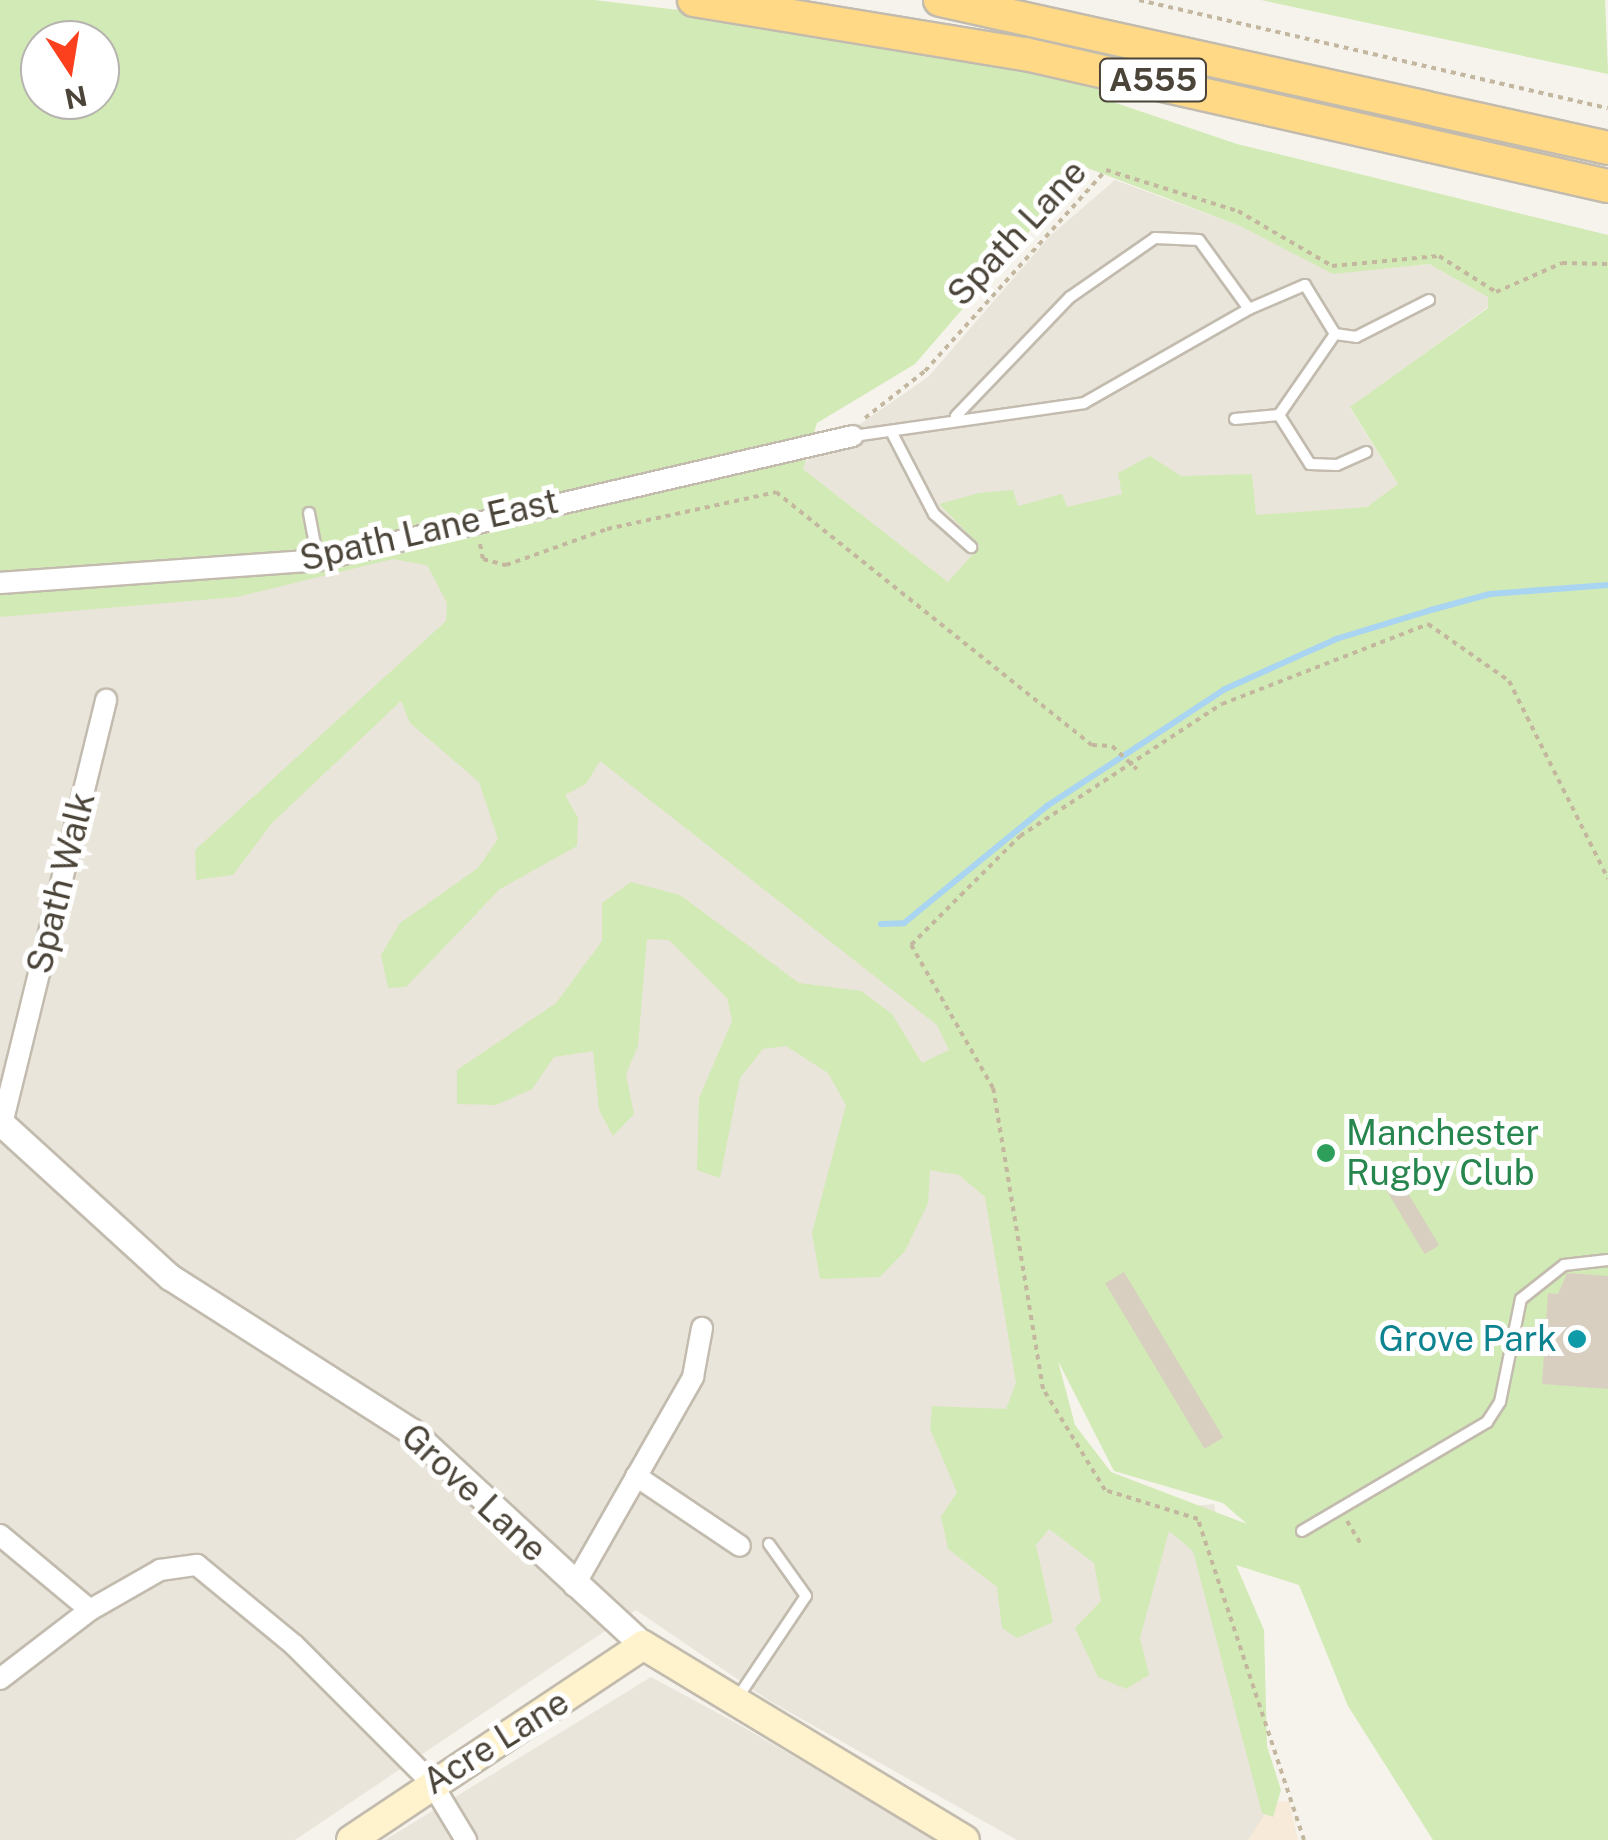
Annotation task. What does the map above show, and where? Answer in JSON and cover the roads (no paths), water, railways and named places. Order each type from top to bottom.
[{"type":"highway","name":"A555","points":[[694,0],[1078,65],[1608,186]]},
{"type":"highway","name":"A555","points":[[940,0],[1608,148]]},
{"type":"main road","name":"Grove Lane","points":[[642,1645],[966,1840]]},
{"type":"main road","name":"Acre Lane","points":[[350,1840],[430,1782],[642,1645]]},
{"type":"street","name":"Spath Lane East","points":[[0,582],[318,560],[474,520],[842,438]]},
{"type":"street","name":"Spath Walk","points":[[1,1123],[106,700]]},
{"type":"street","name":"Grove Lane","points":[[1,1123],[170,1276],[412,1431],[574,1586],[642,1645]]},
{"type":"street","points":[[574,1586],[692,1377],[702,1328]]},
{"type":"street","points":[[636,1476],[740,1546]]},
{"type":"street","points":[[0,1535],[90,1610]]},
{"type":"street","points":[[0,1679],[90,1610],[160,1570],[196,1565],[219,1576],[430,1782],[466,1840]]},
{"type":"lane","points":[[956,416],[1070,297],[1156,238],[1199,240],[1249,310]]},
{"type":"lane","points":[[842,438],[893,434],[956,416],[1084,403],[1249,310],[1306,286],[1335,334]]},
{"type":"lane","points":[[1335,334],[1369,335],[1429,300]]},
{"type":"lane","points":[[1235,420],[1279,415],[1335,334]]},
{"type":"lane","points":[[1279,415],[1310,464],[1338,465],[1366,452]]},
{"type":"lane","points":[[893,434],[934,514],[971,547]]},
{"type":"lane","points":[[309,514],[318,560]]},
{"type":"lane","points":[[1302,1531],[1487,1422],[1500,1402],[1521,1298],[1564,1265],[1608,1260]]},
{"type":"lane","points":[[736,1701],[806,1596],[769,1544]]},
{"type":"waterway","points":[[881,924],[904,923],[1047,806],[1225,689],[1336,639],[1431,610],[1490,594],[1608,585]]},
{"type":"place","name":"Manchester Rugby Club","points":[[1326,1153]]},
{"type":"place","name":"Grove Park","points":[[1577,1339]]}]
